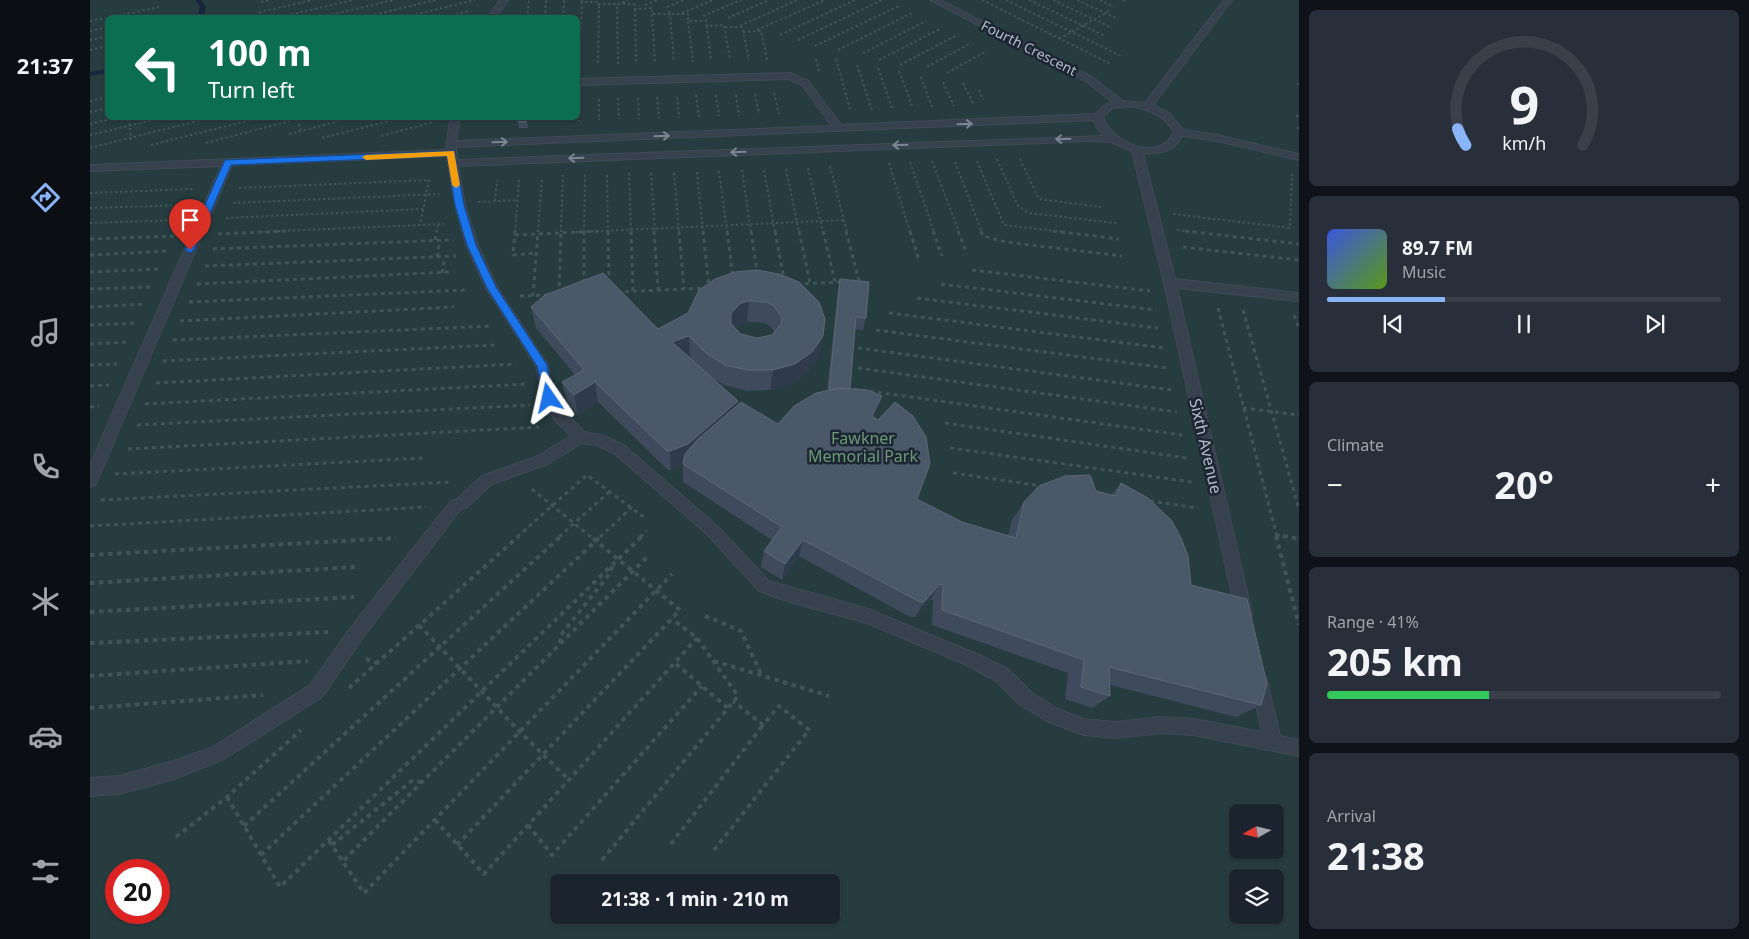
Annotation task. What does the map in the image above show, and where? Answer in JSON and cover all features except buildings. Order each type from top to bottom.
[{"type":"lane","points":[[493,15],[504,0]]},
{"type":"lane","name":"Fourth Crescent","points":[[934,0],[1089,79],[1109,93],[1120,104]]},
{"type":"lane","points":[[1148,106],[1228,0]]},
{"type":"lane","points":[[580,82],[751,75],[794,76],[806,82],[839,129]]},
{"type":"lane","points":[[90,168],[451,153],[839,129],[1098,117],[1110,106],[1120,104],[1148,106],[1170,118],[1179,132],[1178,139],[1173,145],[1163,149],[1137,149],[1111,139],[1102,132],[1098,124],[1098,117]]},
{"type":"lane","points":[[455,120],[451,153],[460,203],[470,239],[496,295],[540,362],[549,398],[559,416],[580,438]]},
{"type":"lane","points":[[1179,132],[1217,138],[1296,156]]},
{"type":"lane","points":[[451,153],[522,160],[968,142],[1111,139]]},
{"type":"lane","name":"Sixth Avenue","points":[[1137,149],[1177,313],[1246,625]]},
{"type":"lane","points":[[91,478],[228,162]]},
{"type":"lane","points":[[1171,288],[1238,290],[1299,297]]},
{"type":"lane","points":[[90,787],[119,785],[174,770],[218,753],[316,691],[358,631],[371,617],[454,506],[462,503],[487,480],[543,460],[580,438],[599,440],[620,450],[712,530],[746,569],[764,586],[868,616],[972,660],[1002,675],[1025,698],[1053,715],[1084,727],[1115,730],[1161,726],[1194,727],[1299,748]]},
{"type":"lane","points":[[1255,663],[1273,743]]},
{"type":"path","points":[[261,2],[271,0]]},
{"type":"path","points":[[261,15],[260,12],[313,0]]},
{"type":"path","points":[[289,15],[353,0]]},
{"type":"path","points":[[330,15],[394,0]]},
{"type":"path","points":[[373,15],[436,0]]},
{"type":"path","points":[[412,15],[475,0]]},
{"type":"path","points":[[527,15],[529,0]]},
{"type":"path","points":[[545,15],[546,0]]},
{"type":"path","points":[[563,15],[564,0]]},
{"type":"path","points":[[617,5],[628,0]]},
{"type":"path","points":[[646,5],[657,0]]},
{"type":"path","points":[[667,7],[685,0]]},
{"type":"path","points":[[678,15],[713,0]]},
{"type":"path","points":[[703,16],[741,0]]},
{"type":"path","points":[[728,18],[769,0]]},
{"type":"path","points":[[737,27],[797,0]]},
{"type":"path","points":[[754,32],[825,0]]},
{"type":"path","points":[[780,34],[855,0]]},
{"type":"path","points":[[798,40],[882,0]]},
{"type":"path","points":[[982,0],[1109,63]]},
{"type":"path","points":[[1006,0],[1121,56]]},
{"type":"path","points":[[1029,0],[1106,36]]},
{"type":"path","points":[[1053,0],[1112,28]]},
{"type":"path","points":[[1076,0],[1116,18]]},
{"type":"path","points":[[1100,0],[1114,6]]},
{"type":"path","points":[[580,55],[582,1],[599,2],[599,4],[634,4],[639,119]]},
{"type":"path","points":[[599,4],[599,121]]},
{"type":"path","points":[[617,5],[619,120]]},
{"type":"path","points":[[815,46],[898,6]]},
{"type":"path","points":[[122,15],[159,7]]},
{"type":"path","points":[[635,9],[652,8],[659,119]]},
{"type":"path","points":[[1054,42],[1111,10]]},
{"type":"path","points":[[453,15],[469,11]]},
{"type":"path","points":[[652,14],[670,12],[678,15],[688,14],[699,117]]},
{"type":"path","points":[[838,50],[912,13]]},
{"type":"path","points":[[90,22],[105,19]]},
{"type":"path","points":[[688,21],[706,20],[707,26],[742,27],[760,117]]},
{"type":"path","points":[[863,53],[926,21]]},
{"type":"path","points":[[725,27],[739,117]]},
{"type":"path","points":[[90,31],[105,28]]},
{"type":"path","points":[[879,60],[940,29]]},
{"type":"path","points":[[744,32],[762,31],[779,116]]},
{"type":"path","points":[[900,65],[955,36]]},
{"type":"path","points":[[90,40],[105,37]]},
{"type":"path","points":[[928,66],[969,44]]},
{"type":"path","points":[[90,50],[105,47]]},
{"type":"path","points":[[947,73],[985,52]]},
{"type":"path","points":[[836,59],[852,116]]},
{"type":"path","points":[[857,66],[873,114]]},
{"type":"path","points":[[878,68],[894,114]]},
{"type":"path","points":[[899,72],[914,113]]},
{"type":"path","points":[[921,77],[934,112]]},
{"type":"path","points":[[943,82],[956,111]]},
{"type":"path","points":[[963,83],[977,111]]},
{"type":"path","points":[[979,90],[983,100]]},
{"type":"path","points":[[90,101],[105,98]]},
{"type":"path","points":[[90,112],[105,109]]},
{"type":"path","points":[[90,124],[107,120]]},
{"type":"path","points":[[129,120],[131,139]]},
{"type":"path","points":[[90,135],[153,120]]},
{"type":"path","points":[[90,148],[202,120]]},
{"type":"path","points":[[146,147],[250,120]]},
{"type":"path","points":[[202,144],[290,120]]},
{"type":"path","points":[[298,120],[301,130]]},
{"type":"path","points":[[289,134],[343,120]]},
{"type":"path","points":[[317,140],[393,120]]},
{"type":"path","points":[[377,137],[432,122]]},
{"type":"path","points":[[1011,141],[1039,199],[1101,207]]},
{"type":"path","points":[[968,142],[1004,225],[1119,239]]},
{"type":"path","points":[[990,142],[1018,206],[1029,213],[1116,223]]},
{"type":"path","points":[[947,143],[983,236],[1006,242],[1122,256]]},
{"type":"path","points":[[926,144],[968,254]]},
{"type":"path","points":[[904,145],[942,256]]},
{"type":"path","points":[[883,146],[919,260]]},
{"type":"path","points":[[793,284],[860,281],[824,148]]},
{"type":"path","points":[[1152,212],[1290,228],[1296,156]]},
{"type":"path","points":[[533,296],[543,159]]},
{"type":"path","points":[[522,160],[513,255],[536,254]]},
{"type":"path","points":[[785,165],[810,283]]},
{"type":"path","points":[[807,165],[835,282]]},
{"type":"path","points":[[764,166],[785,284]]},
{"type":"path","points":[[741,167],[758,277]]},
{"type":"path","points":[[719,168],[733,278]]},
{"type":"path","points":[[697,169],[710,288]]},
{"type":"path","points":[[674,170],[684,289]]},
{"type":"path","points":[[651,171],[658,290]]},
{"type":"path","points":[[629,172],[633,291]]},
{"type":"path","points":[[607,173],[609,283]]},
{"type":"path","points":[[584,285],[585,174]]},
{"type":"path","points":[[559,295],[563,175]]},
{"type":"path","points":[[90,193],[429,180],[420,225]]},
{"type":"path","points":[[90,208],[443,194]]},
{"type":"path","points":[[460,203],[518,200]]},
{"type":"path","points":[[90,223],[423,209]]},
{"type":"path","points":[[515,234],[844,220]]},
{"type":"path","points":[[90,239],[465,223]]},
{"type":"path","points":[[435,240],[438,224]]},
{"type":"path","points":[[1156,228],[1299,244]]},
{"type":"path","points":[[90,255],[470,239]]},
{"type":"path","points":[[437,257],[440,240]]},
{"type":"path","points":[[1160,245],[1299,260]]},
{"type":"path","points":[[182,267],[477,256]]},
{"type":"path","points":[[442,273],[445,257]]},
{"type":"path","points":[[90,272],[164,269]]},
{"type":"path","points":[[972,270],[1171,288]]},
{"type":"path","points":[[90,289],[451,272]]},
{"type":"path","points":[[941,284],[1177,313]]},
{"type":"path","points":[[609,292],[718,287]]},
{"type":"path","points":[[90,307],[466,290]]},
{"type":"path","points":[[1238,290],[1299,509]]},
{"type":"path","points":[[496,295],[533,296],[567,294]]},
{"type":"path","points":[[917,298],[1181,331]]},
{"type":"path","points":[[1216,303],[1299,626]]},
{"type":"path","points":[[90,325],[454,307]]},
{"type":"path","points":[[889,313],[1185,351]]},
{"type":"path","points":[[90,344],[515,324]]},
{"type":"path","points":[[876,330],[1190,372]]},
{"type":"path","points":[[90,365],[495,345]]},
{"type":"path","points":[[858,348],[1195,393]]},
{"type":"path","points":[[90,386],[540,362]]},
{"type":"path","points":[[858,368],[1200,415]]},
{"type":"path","points":[[90,407],[546,383]]},
{"type":"path","points":[[854,389],[1205,438]]},
{"type":"path","points":[[132,426],[530,405]]},
{"type":"path","points":[[1243,408],[1299,415]]},
{"type":"path","points":[[944,423],[1210,461]]},
{"type":"path","points":[[104,450],[548,427]]},
{"type":"path","points":[[950,448],[1216,486]]},
{"type":"path","points":[[91,478],[424,458]]},
{"type":"path","points":[[953,473],[1052,488]]},
{"type":"path","points":[[341,695],[587,475],[645,518]]},
{"type":"path","points":[[100,500],[487,480]]},
{"type":"path","points":[[457,845],[680,610],[532,489]]},
{"type":"path","points":[[244,826],[610,491]]},
{"type":"path","points":[[1144,500],[1221,511]]},
{"type":"path","points":[[90,526],[454,506]]},
{"type":"path","points":[[261,855],[632,507]]},
{"type":"path","points":[[226,797],[280,887],[647,531]]},
{"type":"path","points":[[1276,535],[1299,539]]},
{"type":"path","points":[[90,555],[396,538]]},
{"type":"path","points":[[344,860],[649,555]]},
{"type":"path","points":[[560,643],[560,636],[611,572],[612,566]]},
{"type":"path","points":[[90,583],[355,567]]},
{"type":"path","points":[[329,840],[344,860],[364,894],[672,574]]},
{"type":"path","points":[[90,612],[354,597]]},
{"type":"path","points":[[704,616],[741,631],[761,675]]},
{"type":"path","points":[[602,860],[738,696],[697,638],[672,618]]},
{"type":"path","points":[[419,625],[520,732],[569,780]]},
{"type":"path","points":[[90,643],[358,631]]},
{"type":"path","points":[[435,820],[484,874],[697,638]]},
{"type":"path","points":[[90,676],[338,658]]},
{"type":"path","points":[[713,660],[829,696]]},
{"type":"path","points":[[676,664],[728,708]]},
{"type":"path","points":[[528,825],[552,855],[702,686]]},
{"type":"path","points":[[90,708],[267,695]]},
{"type":"path","points":[[733,701],[763,726]]},
{"type":"path","points":[[670,844],[779,706],[809,730],[714,850]]},
{"type":"path","points":[[176,837],[226,797],[305,727]]},
{"type":"path","points":[[332,845],[413,780],[422,782]]},
{"type":"green space","name":"Fawkner Memorial Park","points":[[90,0],[1299,0],[1299,939],[90,939]]},
{"type":"waterway","points":[[198,0],[203,7],[201,15]]},
{"type":"waterway","points":[[90,74],[105,72]]},
{"type":"slow traffic","points":[[366,157],[451,153],[456,185]]},
{"type":"route","points":[[190,250],[228,162],[451,153],[460,205],[472,245],[492,288],[542,365],[549,398]]}]
